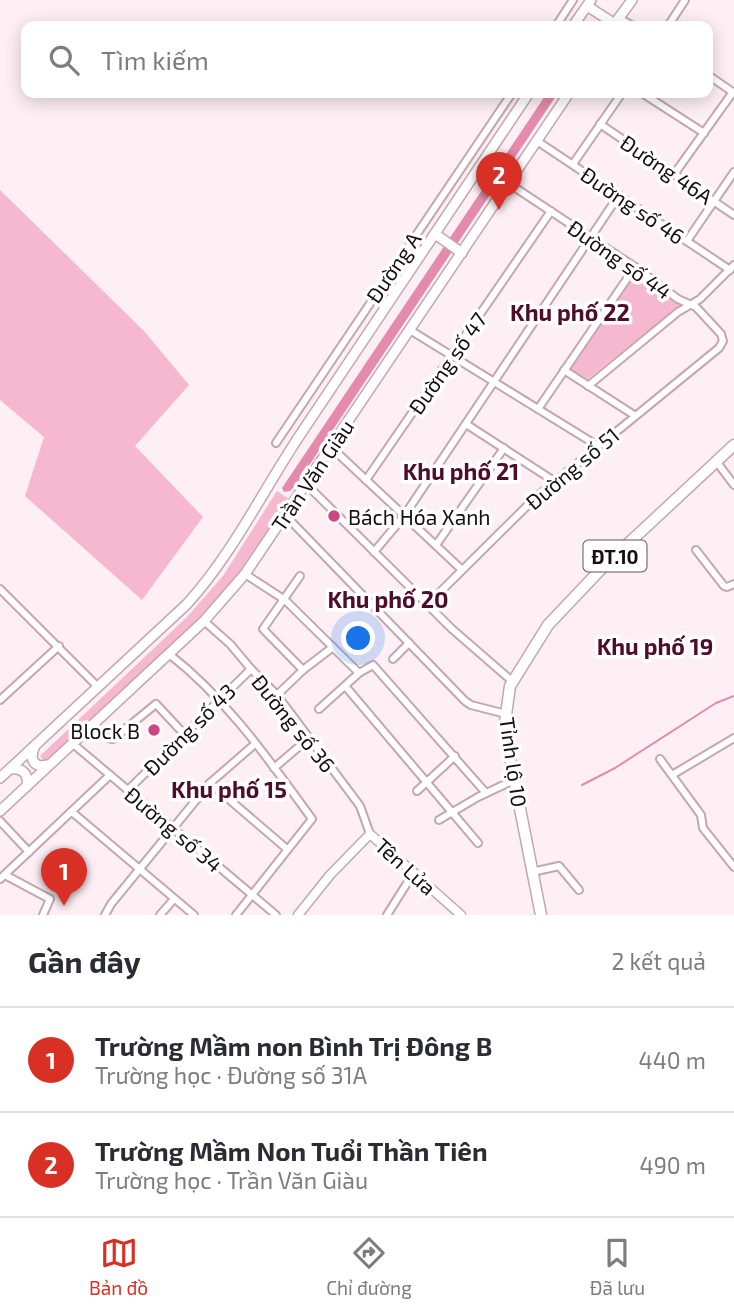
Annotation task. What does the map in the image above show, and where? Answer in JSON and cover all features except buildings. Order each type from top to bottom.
[{"type":"main road","points":[[617,21],[632,0]]},
{"type":"main road","points":[[576,21],[589,3],[613,21]]},
{"type":"main road","name":"Trần Văn Giàu","points":[[0,778],[187,604],[212,575],[242,531],[287,454],[437,236],[526,98]]},
{"type":"main road","name":"Trần Văn Giàu","points":[[0,811],[204,621],[245,574],[410,330],[460,251],[566,98]]},
{"type":"main road","points":[[437,236],[460,251]]},
{"type":"main road","name":"Tỉnh lộ 10","points":[[541,915],[514,780],[506,714],[512,681],[548,625],[603,567],[734,444]]},
{"type":"main road","points":[[35,746],[32,754],[35,763],[40,766],[50,764]]},
{"type":"main road","points":[[10,769],[24,772],[27,786]]},
{"type":"street","points":[[559,21],[573,0]]},
{"type":"street","points":[[671,21],[685,0]]},
{"type":"street","points":[[675,173],[733,92],[713,78]]},
{"type":"street","name":"Đường A","points":[[276,443],[509,98]]},
{"type":"street","points":[[573,164],[618,98]]},
{"type":"street","points":[[650,98],[704,133]]},
{"type":"street","name":"Đường 46A","points":[[600,124],[734,215]]},
{"type":"street","name":"Đường số 46","points":[[537,141],[687,241],[732,267]]},
{"type":"street","points":[[687,241],[734,172]]},
{"type":"street","name":"Đường số 44","points":[[508,183],[635,267],[678,299],[693,305],[721,334],[723,341]]},
{"type":"street","points":[[374,552],[404,516],[619,195]]},
{"type":"street","name":"Đường số 47","points":[[366,480],[551,211]]},
{"type":"street","points":[[538,409],[635,267]]},
{"type":"street","points":[[588,386],[678,312],[693,305],[732,267]]},
{"type":"street","points":[[410,330],[597,446]]},
{"type":"street","name":"Đường số 51","points":[[428,604],[554,481],[719,348],[723,341]]},
{"type":"street","points":[[564,370],[634,415]]},
{"type":"street","points":[[466,424],[554,481]]},
{"type":"street","points":[[331,447],[461,569]]},
{"type":"street","points":[[436,545],[504,448]]},
{"type":"street","points":[[716,461],[734,485]]},
{"type":"street","points":[[306,484],[428,604],[512,681]]},
{"type":"street","points":[[285,515],[465,701],[506,714]]},
{"type":"street","points":[[696,550],[724,586],[734,583]]},
{"type":"street","points":[[245,574],[285,600],[359,673]]},
{"type":"street","points":[[300,576],[263,629],[303,670]]},
{"type":"street","points":[[0,589],[98,687]]},
{"type":"street","name":"Đường số 36","points":[[204,621],[230,644],[278,695],[360,806],[370,834]]},
{"type":"street","points":[[393,659],[409,643]]},
{"type":"street","points":[[0,701],[59,646]]},
{"type":"street","points":[[278,695],[303,670],[333,647]]},
{"type":"street","points":[[169,654],[195,673],[220,698],[312,819],[236,915]]},
{"type":"street","points":[[319,709],[359,673],[373,665],[486,793]]},
{"type":"street","name":"Đường số 43","points":[[128,790],[251,669]]},
{"type":"street","points":[[346,687],[478,843]]},
{"type":"street","points":[[91,726],[113,739],[156,704],[184,733]]},
{"type":"street","points":[[274,768],[309,738]]},
{"type":"street","points":[[672,775],[734,738]]},
{"type":"street","name":"Đường số 34","points":[[72,743],[276,915]]},
{"type":"street","points":[[105,915],[111,904],[210,783],[255,744]]},
{"type":"street","points":[[417,791],[455,756]]},
{"type":"street","points":[[660,759],[701,815],[703,828],[734,867]]},
{"type":"street","points":[[43,915],[50,899],[2,877],[110,775]]},
{"type":"street","points":[[439,820],[514,780]]},
{"type":"street","points":[[210,783],[287,849]]},
{"type":"street","points":[[72,812],[194,915]]},
{"type":"street","points":[[0,821],[29,852]]},
{"type":"street","name":"Tên Lửa","points":[[298,915],[330,875],[370,834],[461,915]]},
{"type":"street","points":[[533,872],[559,866],[579,890]]},
{"type":"street","points":[[387,915],[414,872]]},
{"type":"street","points":[[160,915],[174,899]]},
{"type":"shaded area","points":[[544,98],[555,98],[296,485],[290,491],[284,492],[282,488]]},
{"type":"shaded area","points":[[0,190],[144,331],[189,385],[135,446],[203,517],[142,600],[25,496],[44,437],[0,400]]},
{"type":"shaded area","points":[[635,274],[681,304],[588,379],[570,369]]},
{"type":"shaded area","points":[[277,491],[290,500],[254,554],[199,622],[46,763],[40,756],[187,617],[223,576]]},
{"type":"waterway","points":[[582,785],[615,768],[716,703],[734,696]]},
{"type":"place","name":"Trường Mầm Non Tuổi Thần Tiên","points":[[499,210]]},
{"type":"place","name":"Bách Hóa Xanh","points":[[334,516]]},
{"type":"place","name":"Block B","points":[[154,730]]},
{"type":"place","name":"Trường Mầm non Bình Trị Đông B","points":[[64,906]]},
{"type":"district","name":"Khu phố 22","points":[[570,312]]},
{"type":"district","name":"Khu phố 21","points":[[461,471]]},
{"type":"district","name":"Khu phố 20","points":[[388,599]]},
{"type":"district","name":"Khu phố 19","points":[[655,646]]},
{"type":"district","name":"Khu phố 15","points":[[229,789]]}]
